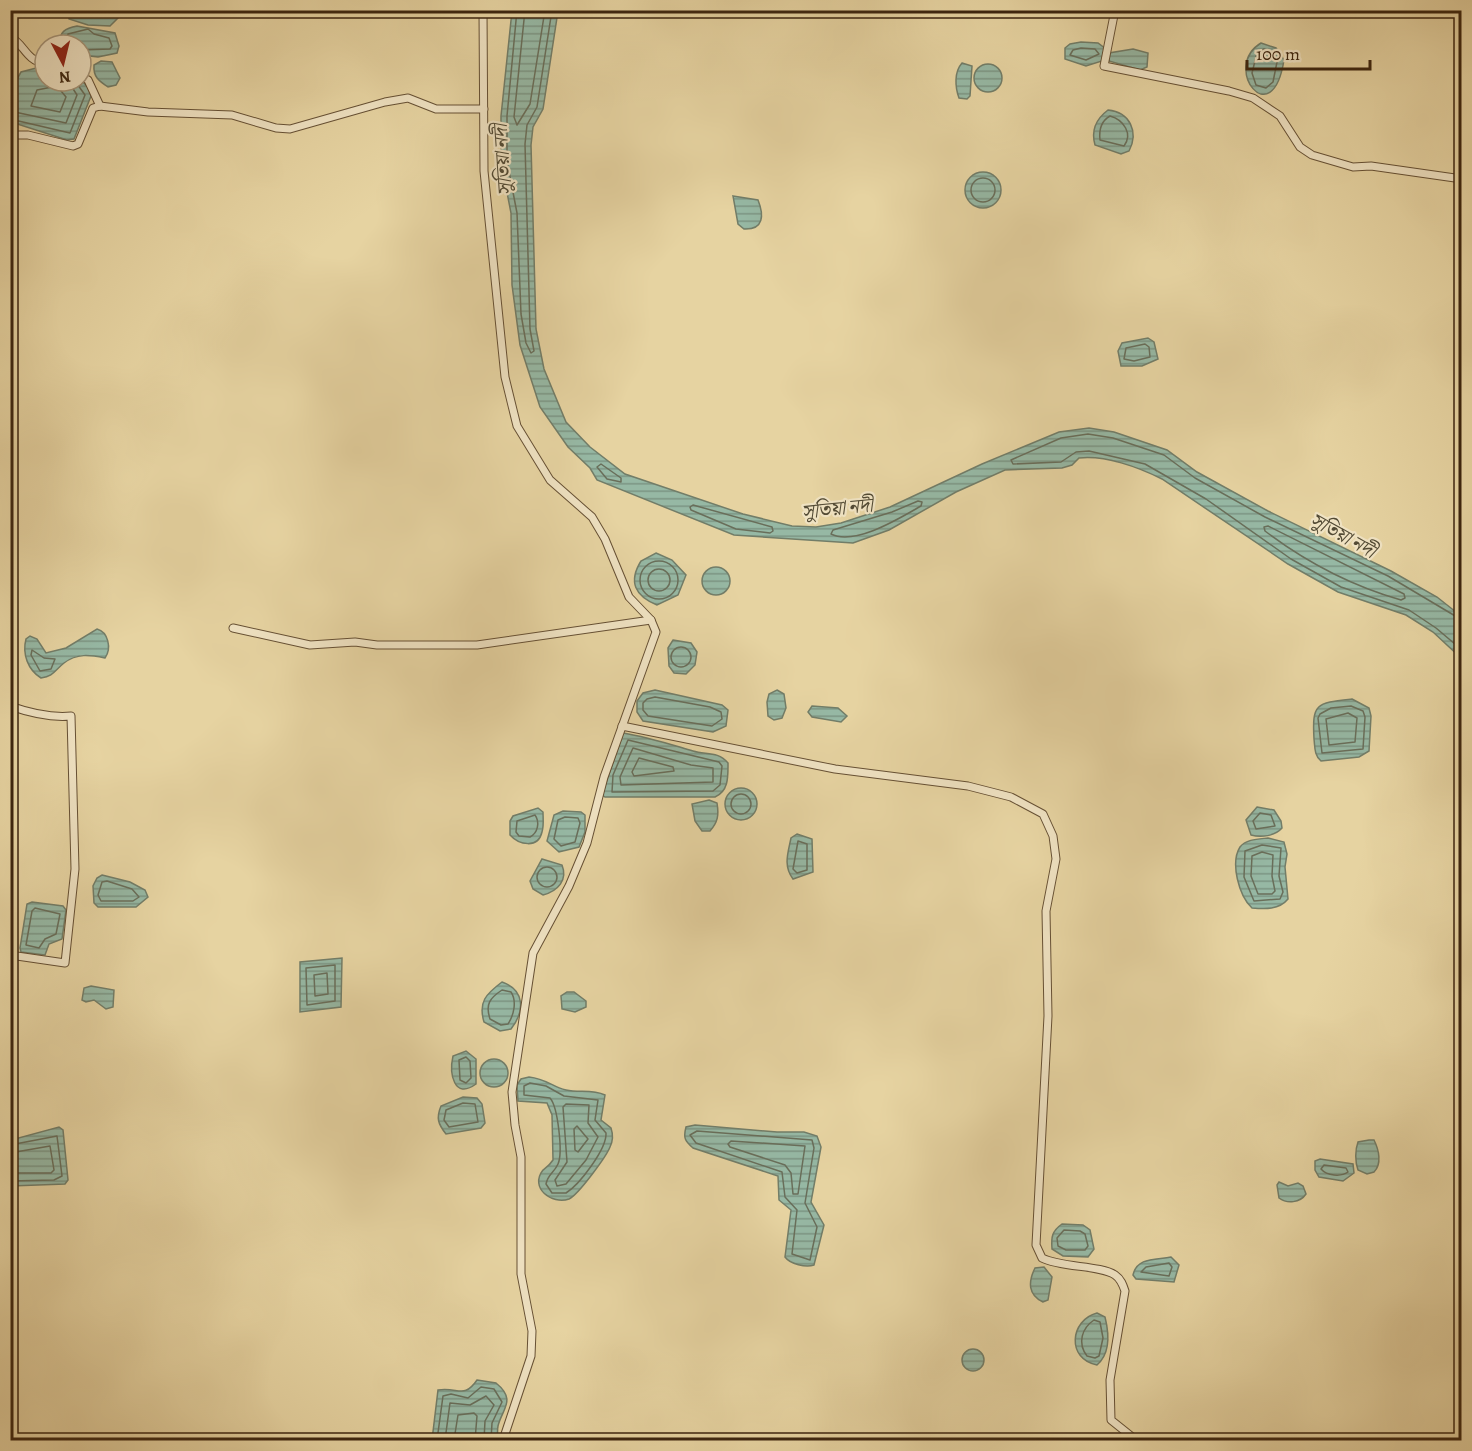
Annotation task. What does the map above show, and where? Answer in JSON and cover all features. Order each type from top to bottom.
[{"type":"street","points":[[483,10],[484,171],[505,377],[516,426],[550,480],[592,517],[605,539],[629,597],[651,620],[656,632],[604,777],[587,843],[569,886],[533,953],[512,1092],[521,1157],[521,1274],[532,1331],[531,1356],[503,1440]]},
{"type":"street","points":[[1115,10],[1104,66],[1229,91],[1253,98],[1280,116],[1300,147],[1312,155],[1353,167],[1371,166],[1461,179]]},
{"type":"street","points":[[10,37],[17,39],[25,54],[33,60]]},
{"type":"street","points":[[93,91],[100,106]]},
{"type":"street","points":[[10,135],[28,135],[72,146],[81,137],[93,108],[100,106],[148,112],[232,114],[276,128],[290,129],[385,102],[408,98],[436,109],[484,109]]},
{"type":"street","points":[[232,628],[310,645],[355,642],[377,645],[477,645],[651,620]]},
{"type":"street","points":[[10,706],[28,713],[59,717],[71,716],[75,869],[65,963],[10,954]]},
{"type":"street","points":[[622,726],[836,769],[968,786],[1011,797],[1043,814],[1053,836],[1056,859],[1046,911],[1048,1016],[1036,1245],[1042,1258],[1053,1264],[1115,1274],[1122,1282],[1125,1291],[1110,1380],[1111,1420],[1136,1440]]},
{"type":"water","points":[[68,11],[118,11],[119,17],[110,26],[88,25],[69,19]]},
{"type":"water","name":"সুতিয়া নদী","points":[[512,11],[558,11],[543,109],[533,127],[531,145],[536,329],[544,369],[566,422],[590,447],[625,474],[743,514],[792,526],[816,527],[841,523],[890,507],[982,464],[1059,432],[1089,428],[1114,432],[1167,450],[1197,472],[1268,511],[1391,571],[1437,597],[1461,616],[1461,658],[1433,632],[1406,615],[1338,592],[1288,564],[1162,479],[1143,470],[1110,460],[1079,458],[1072,465],[1062,468],[1005,470],[956,492],[889,530],[853,543],[734,535],[597,480],[590,468],[568,447],[540,407],[520,345],[512,285],[511,213],[501,162],[501,116]]},
{"type":"water","points":[[77,26],[115,33],[119,46],[117,53],[93,56],[93,33],[63,33]]},
{"type":"water","points":[[1098,43],[1106,49],[1102,61],[1086,66],[1065,59],[1065,48],[1070,44]]},
{"type":"water","points":[[1261,43],[1276,48],[1284,60],[1278,82],[1270,92],[1261,94],[1253,89],[1248,79],[1246,66],[1250,54]]},
{"type":"water","points":[[1133,49],[1148,53],[1147,67],[1140,70],[1109,61],[1109,53]]},
{"type":"water","points":[[101,61],[112,62],[120,78],[116,85],[108,87],[99,81],[94,65]]},
{"type":"water","points":[[962,63],[972,66],[970,96],[967,99],[959,98],[957,89],[956,75]]},
{"type":"water","points":[[988,64],[998,68],[1002,78],[998,88],[988,92],[978,88],[974,78],[978,68]]},
{"type":"water","points":[[33,69],[33,93],[90,93],[74,139],[67,140],[11,122],[12,96],[21,72]]},
{"type":"water","points":[[1108,110],[1122,115],[1130,124],[1133,137],[1129,151],[1121,154],[1095,145],[1096,126],[1100,117]]},
{"type":"water","points":[[983,172],[996,177],[1001,190],[996,203],[983,208],[970,203],[965,190],[970,177]]},
{"type":"water","points":[[733,196],[758,200],[761,211],[759,224],[751,229],[744,229],[738,224]]},
{"type":"water","points":[[1148,338],[1154,342],[1158,359],[1142,366],[1121,366],[1118,351],[1122,343]]},
{"type":"water","points":[[656,553],[672,560],[686,575],[678,595],[657,605],[639,593],[635,582],[635,575],[641,561]]},
{"type":"water","points":[[716,567],[726,571],[730,581],[726,591],[716,595],[706,591],[702,581],[706,571]]},
{"type":"water","points":[[97,629],[104,633],[108,641],[105,658],[79,656],[41,678],[29,666],[25,650],[26,639],[30,636],[37,639],[46,653],[66,648]]},
{"type":"water","points":[[673,640],[691,643],[697,652],[695,665],[686,674],[674,673],[669,666],[668,648]]},
{"type":"water","points":[[655,690],[722,705],[728,710],[726,726],[713,732],[643,721],[637,712],[637,701],[643,693]]},
{"type":"water","points":[[777,690],[784,694],[786,708],[782,718],[774,720],[768,716],[767,702],[769,694]]},
{"type":"water","points":[[1352,699],[1369,708],[1371,716],[1369,751],[1359,757],[1321,761],[1315,748],[1314,718],[1316,712],[1324,704]]},
{"type":"water","points":[[812,706],[838,708],[847,716],[841,722],[812,717],[808,712]]},
{"type":"water","points":[[623,733],[712,754],[724,759],[728,763],[728,778],[723,791],[715,797],[605,797],[602,795]]},
{"type":"water","points":[[741,788],[752,793],[757,804],[752,815],[741,820],[730,815],[725,804],[730,793]]},
{"type":"water","points":[[709,800],[717,803],[717,818],[710,831],[702,831],[695,821],[692,804]]},
{"type":"water","points":[[1257,807],[1274,810],[1281,821],[1282,828],[1268,836],[1251,835],[1246,820]]},
{"type":"water","points":[[538,808],[543,812],[543,830],[537,841],[523,843],[510,835],[510,821],[513,816]]},
{"type":"water","points":[[563,811],[581,812],[585,815],[585,832],[579,847],[559,852],[547,841],[554,815]]},
{"type":"water","points":[[797,834],[812,839],[813,872],[793,879],[788,869],[787,859],[791,838]]},
{"type":"water","points":[[1268,838],[1284,842],[1287,854],[1285,867],[1288,899],[1276,907],[1252,908],[1243,896],[1237,879],[1237,854],[1246,842]]},
{"type":"water","points":[[542,859],[562,865],[564,870],[563,880],[557,888],[543,895],[533,889],[530,881]]},
{"type":"water","points":[[102,875],[130,882],[145,890],[148,897],[136,907],[98,907],[94,903],[93,886],[97,878]]},
{"type":"water","points":[[32,902],[63,906],[66,910],[62,939],[49,944],[45,955],[21,952],[20,948],[27,904]]},
{"type":"water","points":[[342,958],[341,1007],[300,1012],[300,962]]},
{"type":"water","points":[[502,982],[515,990],[519,996],[520,1008],[516,1022],[511,1029],[500,1031],[484,1022],[482,1009],[485,999]]},
{"type":"water","points":[[91,986],[114,990],[113,1007],[106,1009],[94,1000],[86,1002],[82,1000],[84,988]]},
{"type":"water","points":[[567,992],[574,992],[586,1001],[586,1007],[575,1012],[562,1009],[561,996]]},
{"type":"water","points":[[466,1051],[476,1059],[476,1084],[463,1089],[455,1083],[452,1063],[453,1056]]},
{"type":"water","points":[[494,1059],[504,1063],[508,1073],[504,1083],[494,1087],[484,1083],[480,1073],[484,1063]]},
{"type":"water","points":[[529,1077],[566,1090],[605,1095],[601,1120],[611,1128],[611,1145],[579,1191],[569,1199],[556,1200],[544,1194],[539,1183],[543,1170],[553,1160],[552,1115],[547,1103],[518,1101],[517,1085],[521,1079]]},
{"type":"water","points":[[463,1097],[477,1098],[482,1104],[485,1123],[481,1128],[446,1134],[439,1121],[441,1106]]},
{"type":"water","points":[[695,1125],[804,1132],[817,1136],[821,1147],[811,1202],[824,1225],[814,1265],[798,1265],[785,1257],[791,1210],[779,1200],[778,1176],[693,1148],[686,1141],[685,1134],[686,1127]]},
{"type":"water","points":[[59,1127],[63,1130],[68,1180],[65,1184],[11,1186],[11,1140]]},
{"type":"water","points":[[1374,1140],[1379,1161],[1377,1169],[1367,1174],[1358,1170],[1356,1152],[1358,1142]]},
{"type":"water","points":[[1320,1159],[1353,1164],[1354,1173],[1343,1181],[1319,1177],[1315,1170],[1315,1161]]},
{"type":"water","points":[[1279,1182],[1288,1186],[1298,1183],[1303,1186],[1306,1194],[1297,1201],[1282,1200],[1279,1198],[1277,1185]]},
{"type":"water","points":[[1062,1224],[1083,1225],[1090,1230],[1094,1249],[1088,1257],[1063,1256],[1052,1249],[1053,1235]]},
{"type":"water","points":[[1171,1257],[1179,1265],[1174,1282],[1136,1279],[1133,1275],[1135,1269],[1143,1262]]},
{"type":"water","points":[[1044,1267],[1052,1277],[1048,1300],[1043,1302],[1034,1296],[1030,1283],[1035,1268]]},
{"type":"water","points":[[1097,1313],[1105,1317],[1108,1336],[1105,1355],[1097,1365],[1080,1355],[1075,1339],[1081,1323]]},
{"type":"water","points":[[973,1349],[981,1352],[984,1360],[981,1368],[973,1371],[965,1368],[962,1360],[965,1352]]},
{"type":"water","points":[[477,1380],[496,1383],[506,1394],[507,1400],[498,1426],[497,1440],[432,1440],[438,1390],[464,1391]]}]
